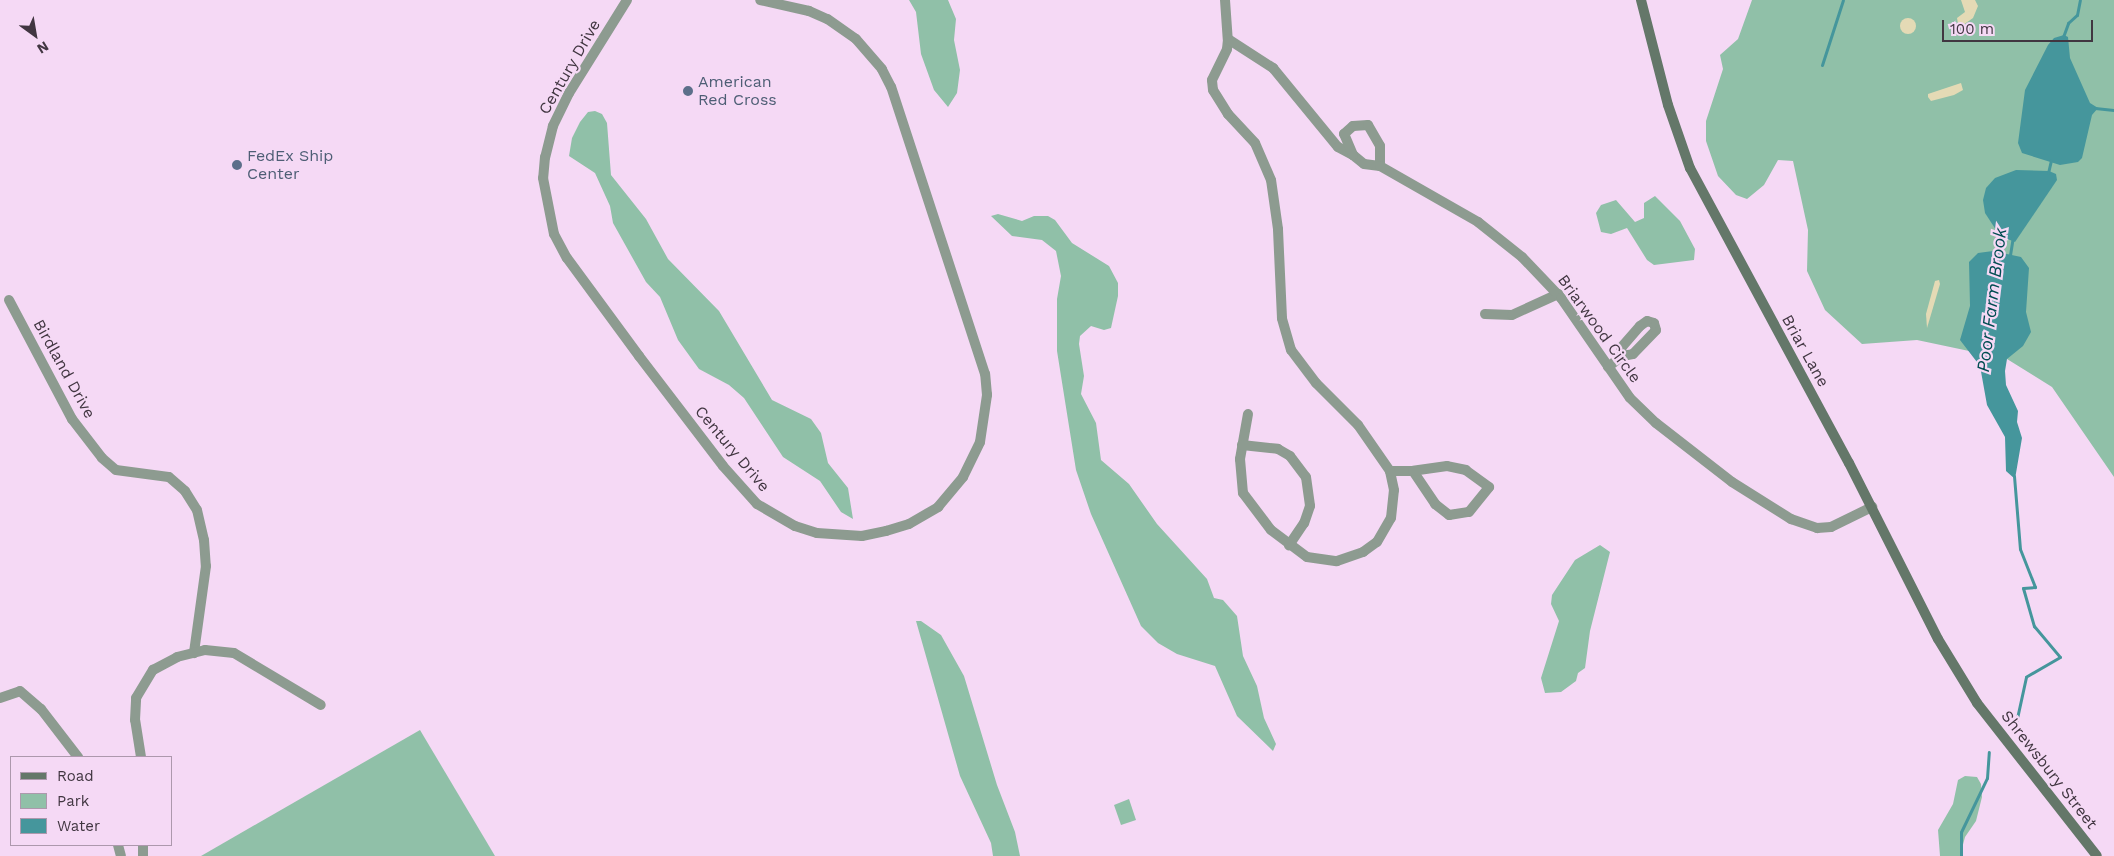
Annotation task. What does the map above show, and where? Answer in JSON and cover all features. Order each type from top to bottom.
[{"type":"main road","name":"Briar Lane","points":[[1641,0],[1666,99],[1690,168],[1872,507],[1938,639],[1977,703]]},
{"type":"main road","name":"Shrewsbury Street","points":[[1977,703],[2097,856]]},
{"type":"street","name":"Century Drive","points":[[627,0],[569,93],[553,126],[544,157],[543,178],[554,234],[566,258],[639,356],[722,466],[757,504],[795,526],[817,533],[862,536],[886,532],[909,524],[938,507],[963,477],[981,437],[986,395],[985,374],[891,87],[882,69],[856,39],[827,19],[809,11],[760,0]]},
{"type":"street","points":[[1225,0],[1228,39],[1212,80],[1213,90],[1228,114],[1255,143],[1271,180],[1278,229],[1282,318],[1291,350],[1316,383],[1358,425],[1390,471],[1394,490],[1391,518],[1377,542],[1363,552],[1337,561],[1306,557],[1289,545],[1254,511],[1243,493],[1239,478],[1242,444],[1248,414]]},
{"type":"street","points":[[1228,39],[1273,68],[1331,141],[1353,155]]},
{"type":"street","points":[[1353,155],[1346,145],[1344,134],[1362,123],[1379,140],[1380,166]]},
{"type":"street","name":"Briarwood Circle","points":[[1353,155],[1364,164],[1380,166],[1478,222],[1533,267],[1558,294],[1630,398],[1656,423],[1732,482],[1791,519],[1825,528],[1872,507]]},
{"type":"street","points":[[1485,314],[1512,315],[1558,294]]},
{"type":"street","name":"Birdland Drive","points":[[9,300],[72,419],[102,458],[116,470],[169,477],[185,491],[196,510],[204,540],[206,566],[194,653]]},
{"type":"street","points":[[1608,368],[1622,356]]},
{"type":"street","points":[[1242,444],[1278,449],[1290,456],[1306,476],[1310,506],[1304,523],[1289,545]]},
{"type":"street","points":[[1390,471],[1413,471],[1447,466],[1466,470],[1489,487],[1469,512],[1449,514],[1435,504],[1413,471]]},
{"type":"street","points":[[140,756],[134,709],[144,680],[163,664],[194,653],[213,650],[234,653],[321,705]]},
{"type":"street","points":[[0,698],[20,691],[58,728],[77,756]]},
{"type":"green space","points":[[909,0],[948,0],[956,19],[954,40],[960,70],[957,93],[948,107],[934,90],[921,54],[916,12]]},
{"type":"green space","points":[[1752,0],[2114,0],[2114,477],[2052,387],[2007,359],[1917,340],[1862,344],[1825,310],[1807,271],[1808,230],[1793,161],[1778,160],[1764,185],[1747,199],[1736,195],[1718,176],[1706,141],[1706,121],[1723,69],[1720,55],[1738,39]]},
{"type":"green space","points":[[595,111],[602,114],[607,123],[611,175],[646,219],[668,259],[719,311],[772,400],[811,419],[821,433],[828,463],[848,488],[853,519],[841,512],[820,481],[783,457],[744,398],[729,385],[699,369],[678,340],[660,297],[646,282],[613,223],[610,206],[595,173],[569,156],[572,138],[580,122],[588,112]]},
{"type":"green space","points":[[1655,196],[1680,221],[1695,249],[1694,260],[1654,265],[1647,260],[1627,228],[1611,234],[1601,232],[1596,213],[1601,205],[1616,200],[1635,222],[1644,218],[1644,203]]},
{"type":"green space","points":[[998,214],[1022,221],[1034,216],[1048,216],[1055,220],[1072,243],[1109,266],[1118,283],[1118,296],[1111,328],[1104,330],[1091,326],[1080,336],[1079,344],[1084,376],[1081,394],[1096,423],[1101,460],[1129,484],[1157,524],[1207,579],[1214,598],[1223,600],[1237,616],[1243,656],[1257,686],[1264,718],[1276,744],[1273,751],[1237,716],[1215,666],[1177,654],[1158,643],[1141,626],[1091,514],[1076,470],[1057,351],[1057,299],[1061,276],[1056,251],[1042,240],[1012,236],[991,216]]},
{"type":"green space","points":[[1600,545],[1610,552],[1590,631],[1585,668],[1578,673],[1576,681],[1561,692],[1545,693],[1541,678],[1559,621],[1551,604],[1552,595],[1575,560]]},
{"type":"green space","points":[[916,621],[921,621],[941,635],[964,676],[997,785],[1015,832],[1020,856],[993,856],[991,843],[960,776]]},
{"type":"green space","points":[[420,730],[495,856],[201,856]]},
{"type":"green space","points":[[1965,776],[1977,777],[1981,784],[1982,797],[1976,821],[1965,837],[1960,856],[1940,856],[1938,830],[1953,804],[1958,780]]},
{"type":"green space","points":[[1129,799],[1136,820],[1121,825],[1114,805]]},
{"type":"sand","points":[[1961,0],[1975,0],[1978,6],[1973,18],[1963,25],[1958,24],[1957,18],[1965,12]]},
{"type":"sand","points":[[1908,18],[1916,26],[1908,34],[1900,26]]},
{"type":"sand","points":[[1961,83],[1963,90],[1954,95],[1931,101],[1928,97],[1928,94]]},
{"type":"sand","points":[[1939,280],[1940,284],[1927,328],[1926,314],[1935,281]]},
{"type":"water","points":[[2064,35],[2068,37],[2070,58],[2090,103],[2098,108],[2092,115],[2082,158],[2078,162],[2060,165],[2022,153],[2018,143],[2025,90],[2048,45],[2054,38]]},
{"type":"water","points":[[2016,170],[2049,171],[2056,174],[2057,180],[2015,242],[2000,236],[1985,213],[1983,200],[1986,188],[1995,178]]},
{"type":"water","points":[[1993,251],[2021,257],[2029,268],[2026,312],[2031,332],[2023,346],[2007,359],[2005,371],[2006,385],[2018,411],[2017,422],[2022,438],[2015,479],[2006,471],[2005,437],[1987,405],[1980,366],[1960,340],[1970,306],[1969,262],[1978,253]]},
{"type":"waterway","points":[[1822,65],[1843,0]]},
{"type":"waterway","name":"Poor Farm Brook","points":[[2063,37],[2068,23],[2077,15],[2080,0]]},
{"type":"waterway","points":[[2095,108],[2114,110]]},
{"type":"waterway","name":"Poor Farm Brook","points":[[2048,173],[2051,160]]},
{"type":"waterway","name":"Poor Farm Brook","points":[[2010,255],[2013,237]]},
{"type":"waterway","name":"Poor Farm Brook","points":[[2014,476],[2020,549],[2035,587],[2023,588],[2034,626],[2060,657],[2026,677],[2016,723]]},
{"type":"waterway","name":"Poor Farm Brook","points":[[1961,856],[1961,832],[1987,778],[1989,752]]},
{"type":"place","name":"American Red Cross","points":[[688,91]]},
{"type":"place","name":"FedEx Ship Center","points":[[237,165]]}]
